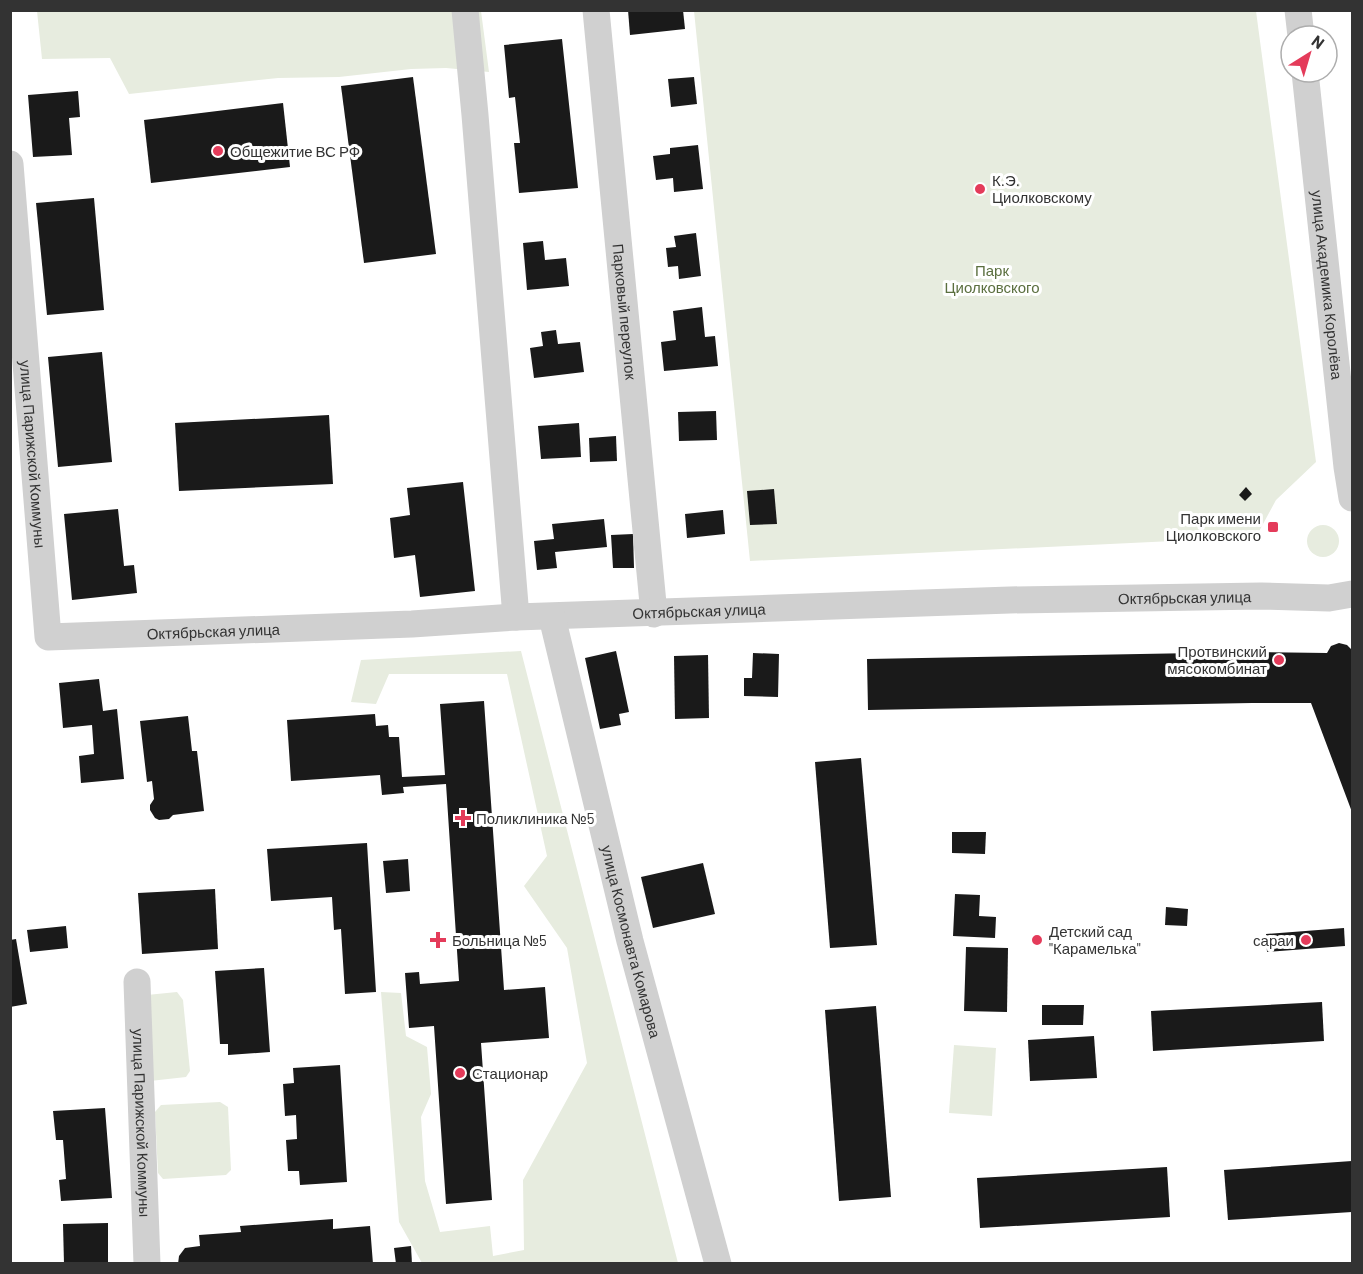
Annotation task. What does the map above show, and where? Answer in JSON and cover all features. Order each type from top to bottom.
[{"type":"street","points":[[465,10],[516,618]]},
{"type":"street","name":"Парковый переулок","points":[[596,10],[654,614]]},
{"type":"street","name":"улица Академика Королёва","points":[[1306,84],[1346,456],[1353,498]]},
{"type":"street","name":"улица Парижской Коммуны","points":[[10,164],[48,637]]},
{"type":"street","name":"Октябрьская улица","points":[[48,637],[1011,600],[1261,596],[1329,598],[1353,594]]},
{"type":"street","name":"улица Космонавта Комарова","points":[[552,617],[630,941],[718,1263]]},
{"type":"street","name":"улица Парижской Коммуны","points":[[137,982],[147,1263]]},
{"type":"green space","points":[[37,11],[481,11],[489,72],[446,68],[411,69],[339,77],[278,78],[129,94],[110,58],[42,59]]},
{"type":"green space","name":"Парк Циолковского","points":[[694,11],[1256,11],[1316,462],[1276,500],[1256,537],[750,561]]},
{"type":"green space","points":[[1323,525],[1334,530],[1339,541],[1334,552],[1323,557],[1312,552],[1307,541],[1312,530]]},
{"type":"green space","points":[[521,651],[678,1263],[422,1263],[399,1222],[381,992],[401,993],[406,1036],[427,1047],[431,1094],[421,1117],[425,1181],[440,1232],[490,1226],[493,1256],[524,1250],[523,1180],[587,1063],[567,948],[524,886],[547,856],[507,674],[389,674],[376,704],[351,702],[361,660]]},
{"type":"green space","points":[[177,992],[183,1000],[190,1071],[186,1077],[150,1081],[147,995]]},
{"type":"green space","points":[[954,1045],[996,1048],[992,1116],[949,1113]]},
{"type":"green space","points":[[220,1102],[228,1107],[231,1170],[226,1175],[163,1179],[158,1173],[155,1112],[161,1105]]},
{"type":"building","points":[[628,10],[683,10],[685,29],[630,35]]},
{"type":"building","points":[[562,39],[578,188],[519,193],[514,143],[520,143],[515,97],[509,98],[504,45]]},
{"type":"building","points":[[413,77],[436,254],[364,263],[341,86]]},
{"type":"building","points":[[694,77],[697,104],[671,107],[668,79]]},
{"type":"building","points":[[78,91],[80,117],[69,118],[72,155],[33,157],[28,95]]},
{"type":"building","name":"Общежитие ВС РФ","points":[[283,103],[290,167],[151,183],[144,120]]},
{"type":"building","points":[[698,145],[703,189],[674,192],[673,178],[656,180],[653,156],[670,154],[670,148]]},
{"type":"building","points":[[94,198],[104,310],[47,315],[36,203]]},
{"type":"building","points":[[696,233],[701,276],[679,279],[678,266],[668,267],[666,248],[676,247],[674,236]]},
{"type":"building","points":[[543,241],[545,260],[566,258],[569,286],[527,290],[523,243]]},
{"type":"building","points":[[702,307],[705,337],[715,336],[718,366],[664,371],[661,342],[676,340],[673,311]]},
{"type":"building","points":[[556,330],[558,344],[580,342],[584,372],[534,378],[530,348],[543,346],[541,332]]},
{"type":"building","points":[[102,352],[112,462],[58,467],[48,357]]},
{"type":"building","points":[[716,411],[717,440],[679,441],[678,412]]},
{"type":"building","points":[[329,415],[333,484],[179,491],[175,423]]},
{"type":"building","points":[[579,423],[581,457],[541,459],[538,426]]},
{"type":"building","points":[[616,436],[617,461],[590,462],[589,438]]},
{"type":"building","points":[[463,482],[475,591],[420,597],[415,555],[394,558],[390,518],[410,515],[407,488]]},
{"type":"building","points":[[1246,487],[1252,494],[1245,501],[1239,495]]},
{"type":"building","points":[[774,489],[777,524],[750,525],[747,491]]},
{"type":"building","points":[[118,509],[124,566],[134,565],[137,593],[72,600],[64,514]]},
{"type":"building","points":[[723,510],[725,534],[687,538],[685,514]]},
{"type":"building","points":[[604,519],[607,547],[555,552],[557,568],[537,570],[534,541],[554,539],[552,524]]},
{"type":"building","points":[[633,534],[634,568],[613,568],[611,535]]},
{"type":"building","points":[[1339,643],[1347,645],[1352,650],[1352,812],[1311,703],[868,710],[867,659],[1251,652],[1327,653],[1331,646]]},
{"type":"building","points":[[616,651],[629,712],[619,714],[621,725],[600,729],[585,658]]},
{"type":"building","points":[[753,653],[779,654],[778,697],[744,696],[744,678],[752,678]]},
{"type":"building","points":[[708,655],[709,718],[675,719],[674,656]]},
{"type":"building","points":[[99,679],[103,711],[117,709],[124,779],[81,783],[79,756],[94,754],[92,725],[63,728],[59,683]]},
{"type":"building","points":[[484,701],[504,990],[545,987],[549,1038],[481,1043],[492,1200],[446,1204],[434,1026],[409,1028],[405,973],[419,972],[420,984],[459,981],[446,784],[403,787],[404,793],[382,795],[380,775],[291,781],[287,720],[375,714],[376,726],[388,725],[389,737],[399,737],[402,777],[445,775],[440,704]]},
{"type":"building","points":[[188,716],[192,751],[197,751],[204,811],[173,815],[169,819],[159,820],[150,810],[154,799],[152,781],[147,782],[140,721]]},
{"type":"building","points":[[861,758],[877,945],[830,948],[815,762]]},
{"type":"building","points":[[952,832],[986,832],[985,854],[952,853]]},
{"type":"building","points":[[367,843],[376,992],[345,994],[341,929],[334,930],[332,897],[271,901],[267,849]]},
{"type":"building","points":[[408,859],[410,891],[386,893],[383,861]]},
{"type":"building","points":[[703,863],[715,914],[653,928],[641,877]]},
{"type":"building","points":[[215,889],[218,949],[142,954],[138,893]]},
{"type":"building","points":[[955,894],[980,895],[979,916],[996,917],[995,938],[953,936]]},
{"type":"building","points":[[1166,907],[1188,909],[1187,926],[1165,925]]},
{"type":"building","points":[[66,926],[68,948],[30,952],[27,930]]},
{"type":"building","name":"сараи","points":[[1344,928],[1345,946],[1267,952],[1266,934]]},
{"type":"building","points":[[16,939],[27,1004],[10,1007],[10,940]]},
{"type":"building","points":[[966,947],[1008,948],[1007,1012],[964,1011]]},
{"type":"building","points":[[264,968],[270,1052],[228,1055],[228,1044],[220,1044],[215,971]]},
{"type":"building","points":[[1322,1002],[1324,1041],[1153,1051],[1151,1011]]},
{"type":"building","points":[[1042,1005],[1084,1005],[1083,1025],[1042,1025]]},
{"type":"building","points":[[876,1006],[891,1197],[839,1201],[825,1010]]},
{"type":"building","points":[[1094,1036],[1097,1078],[1030,1081],[1028,1040]]},
{"type":"building","points":[[340,1065],[347,1182],[300,1185],[299,1171],[288,1171],[286,1140],[297,1139],[296,1115],[285,1116],[283,1084],[294,1083],[293,1068]]},
{"type":"building","points":[[105,1108],[112,1198],[61,1201],[59,1180],[66,1179],[63,1140],[56,1140],[53,1111]]},
{"type":"building","points":[[1352,1161],[1352,1212],[1228,1220],[1224,1170]]},
{"type":"building","points":[[1167,1167],[1170,1217],[980,1228],[977,1178]]},
{"type":"building","points":[[333,1219],[333,1229],[370,1226],[373,1264],[178,1264],[179,1256],[185,1248],[200,1246],[199,1235],[241,1232],[240,1226]]},
{"type":"building","points":[[108,1223],[108,1264],[64,1264],[63,1224]]},
{"type":"building","points":[[411,1246],[412,1264],[396,1264],[394,1248]]},
{"type":"place","name":"Общежитие ВС РФ","points":[[218,151]]},
{"type":"place","name":"К.Э. Циолковскому","points":[[980,189]]},
{"type":"place","name":"Парк имени Циолковского","points":[[1273,527]]},
{"type":"place","name":"Протвинский мясокомбинат","points":[[1279,660]]},
{"type":"place","name":"Поликлиника №5","points":[[463,818]]},
{"type":"place","name":"Больница №5","points":[[438,940]]},
{"type":"place","name":"Детский сад \"Карамелька\"","points":[[1037,940]]},
{"type":"place","name":"сараи","points":[[1306,940]]},
{"type":"place","name":"Стационар","points":[[460,1073]]}]
